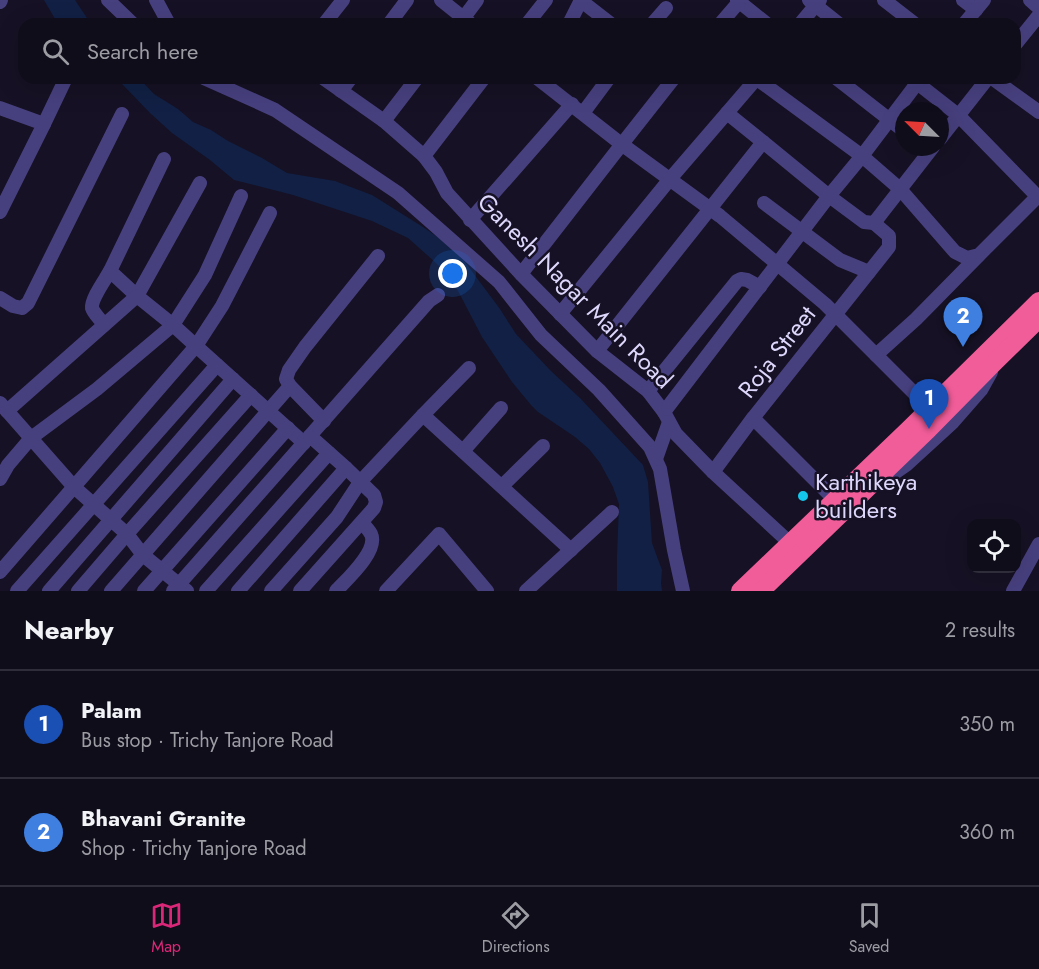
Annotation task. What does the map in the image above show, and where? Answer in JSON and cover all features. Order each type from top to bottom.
[{"type":"highway","points":[[740,591],[1039,301]]},
{"type":"highway","points":[[760,591],[1039,320]]},
{"type":"street","points":[[108,0],[127,18]]},
{"type":"street","points":[[156,0],[166,18]]},
{"type":"street","points":[[329,18],[343,0]]},
{"type":"street","points":[[393,18],[406,0]]},
{"type":"street","points":[[441,0],[460,18]]},
{"type":"street","points":[[466,18],[477,0]]},
{"type":"street","points":[[531,18],[546,0]]},
{"type":"street","points":[[572,18],[581,0],[604,18]]},
{"type":"street","points":[[884,0],[907,18]]},
{"type":"street","points":[[963,0],[980,5],[969,18]]},
{"type":"street","points":[[1030,0],[1039,8]]},
{"type":"street","points":[[725,18],[738,1],[759,18]]},
{"type":"street","points":[[804,18],[814,2],[832,18]]},
{"type":"street","points":[[657,18],[666,8]]},
{"type":"street","points":[[1021,38],[1039,15]]},
{"type":"street","points":[[0,212],[63,84]]},
{"type":"street","points":[[217,84],[275,110],[398,193],[499,282],[542,335],[599,390],[650,447],[656,459],[660,469],[683,591]]},
{"type":"street","points":[[235,84],[256,102]]},
{"type":"street","name":"Ganesh Nagar Main Road","points":[[331,84],[384,122],[424,156],[447,193],[521,274],[597,351],[648,392],[667,417],[676,434],[712,472],[790,543]]},
{"type":"street","points":[[341,91],[346,84]]},
{"type":"street","points":[[384,122],[412,84]]},
{"type":"street","points":[[424,156],[479,84]]},
{"type":"street","points":[[546,84],[622,144],[710,208],[777,264],[836,314],[930,408]]},
{"type":"street","points":[[470,220],[603,84]]},
{"type":"street","points":[[521,274],[669,84]]},
{"type":"street","points":[[560,314],[670,179],[752,84]]},
{"type":"street","points":[[765,84],[862,156],[900,189],[955,252],[967,258],[979,255]]},
{"type":"street","points":[[844,84],[895,124]]},
{"type":"street","points":[[656,459],[667,417],[777,264],[862,156],[913,84]]},
{"type":"street","points":[[876,355],[916,319],[1039,196],[958,115],[921,84]]},
{"type":"street","points":[[949,127],[985,84]]},
{"type":"street","points":[[999,84],[1039,112]]},
{"type":"street","points":[[0,108],[44,124]]},
{"type":"street","points":[[727,113],[864,222],[874,223],[924,156]]},
{"type":"street","points":[[0,298],[22,309],[28,303],[122,114]]},
{"type":"street","points":[[597,351],[763,142]]},
{"type":"street","points":[[104,325],[94,312],[92,306],[94,298],[110,271],[164,159]]},
{"type":"street","points":[[200,183],[137,296],[4,407],[74,487],[127,534],[143,555],[163,570],[180,589],[307,440],[429,301],[438,295]]},
{"type":"street","points":[[0,479],[8,465],[31,438],[97,389],[173,325],[205,275],[241,196]]},
{"type":"street","points":[[764,203],[801,233],[840,260],[869,272]]},
{"type":"street","points":[[0,572],[196,346],[222,306],[270,213]]},
{"type":"street","name":"Roja Street","points":[[712,472],[889,247],[889,236],[874,223]]},
{"type":"street","points":[[324,421],[286,379],[289,370],[305,346],[378,256]]},
{"type":"street","points":[[110,271],[288,428],[329,453],[374,495],[375,508],[300,591]]},
{"type":"street","points":[[648,392],[737,281],[747,280],[760,287]]},
{"type":"street","points":[[17,591],[217,365]]},
{"type":"street","points":[[272,591],[337,517],[360,482],[470,368]]},
{"type":"street","points":[[49,591],[233,379]]},
{"type":"street","points":[[111,591],[290,386]]},
{"type":"street","points":[[78,591],[251,395]]},
{"type":"street","points":[[463,451],[501,408]]},
{"type":"street","points":[[423,415],[571,550]]},
{"type":"street","points":[[753,418],[835,500]]},
{"type":"street","points":[[144,591],[288,428]]},
{"type":"street","points":[[502,486],[543,446]]},
{"type":"street","points":[[206,591],[329,453]]},
{"type":"street","points":[[238,591],[346,468]]},
{"type":"street","points":[[526,591],[612,512]]},
{"type":"street","points":[[336,591],[364,561],[370,550],[373,541],[371,533],[362,523]]},
{"type":"street","points":[[386,591],[439,534],[488,591]]},
{"type":"street","points":[[1013,591],[1039,544]]},
{"type":"water","points":[[44,0],[75,0],[87,18],[54,18]]},
{"type":"water","points":[[122,84],[145,84],[154,94],[178,109],[193,122],[287,173],[335,181],[372,195],[445,242],[465,262],[516,334],[643,465],[648,482],[652,543],[662,570],[662,591],[617,591],[619,504],[600,463],[575,437],[538,412],[512,382],[482,337],[457,289],[436,263],[408,238],[372,221],[293,195],[234,180],[172,133]]},
{"type":"place","name":"Bhavani Granite","points":[[963,347]]},
{"type":"place","name":"Palam","points":[[929,429]]},
{"type":"place","name":"Karthikeya builders","points":[[803,496]]}]
